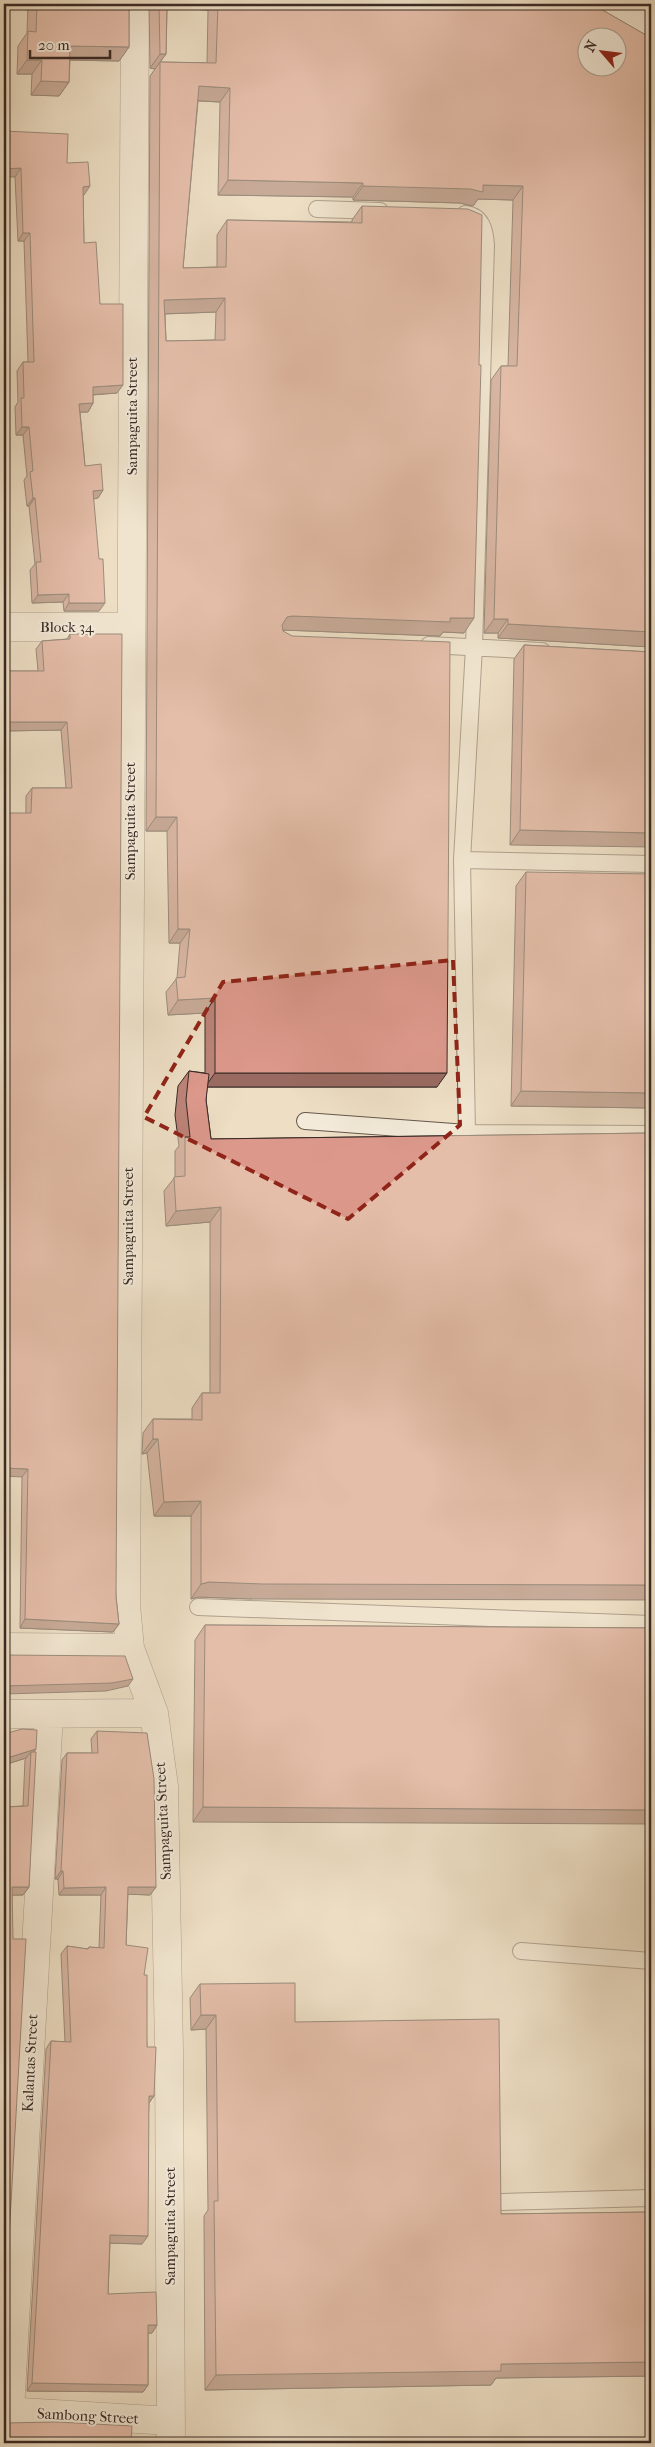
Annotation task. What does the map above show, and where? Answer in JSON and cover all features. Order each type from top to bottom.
[{"type":"street","name":"Sampaguita Street","points":[[135,4],[126,1596],[130,1648],[154,1713],[164,1796],[169,2049],[171,2432]]},
{"type":"street","points":[[617,4],[648,16]]},
{"type":"street","name":"Block 34","points":[[4,627],[130,627]]},
{"type":"street","points":[[4,1647],[130,1648]]},
{"type":"street","points":[[4,1714],[154,1713]]},
{"type":"street","name":"Kalantas Street","points":[[7,2411],[49,1714]]},
{"type":"street","name":"Sambong Street","points":[[7,2411],[171,2432]]},
{"type":"lane","points":[[317,209],[393,211]]},
{"type":"lane","points":[[450,213],[469,214],[476,218],[485,230],[486,245],[474,647],[462,860],[467,1133]]},
{"type":"lane","points":[[416,645],[562,652]]},
{"type":"lane","points":[[462,860],[651,864]]},
{"type":"lane","points":[[305,1121],[467,1133],[651,1134]]},
{"type":"lane","points":[[198,1607],[651,1624]]},
{"type":"lane","points":[[520,1951],[651,1961]]},
{"type":"lane","points":[[502,2202],[651,2198]]},
{"type":"highlighted area","points":[[453,960],[460,1125],[348,1219],[144,1117],[223,982]]},
{"type":"building","points":[[37,4],[129,4],[129,47],[70,46],[69,82],[41,81],[42,60],[27,60],[28,31],[36,32]]},
{"type":"building","points":[[159,4],[167,4],[166,54],[160,54]]},
{"type":"building","points":[[218,4],[592,4],[651,38],[651,632],[508,624],[508,619],[494,619],[501,366],[517,366],[523,186],[483,185],[483,192],[470,189],[363,186],[363,183],[228,180],[230,88],[199,86],[183,268],[226,267],[227,220],[362,223],[362,206],[468,209],[482,215],[479,365],[481,365],[474,618],[450,618],[450,622],[292,616],[287,617],[282,625],[283,631],[292,636],[450,642],[447,1073],[215,1073],[215,998],[178,1000],[176,978],[185,977],[190,929],[178,929],[177,817],[156,817],[160,62],[216,63]],"holes":[[[225,298],[225,340],[166,341],[164,300]]]},
{"type":"building","points":[[4,131],[68,134],[67,163],[88,162],[90,186],[83,187],[84,243],[96,242],[100,304],[123,304],[123,385],[93,387],[93,403],[79,404],[85,466],[101,464],[103,490],[93,491],[99,559],[103,559],[105,603],[69,603],[69,594],[38,595],[36,562],[41,562],[35,498],[33,498],[30,472],[33,471],[29,427],[22,427],[21,398],[24,398],[23,362],[34,362],[30,233],[23,233],[21,168],[4,169]]},
{"type":"building","points":[[70,634],[122,634],[116,1597],[119,1624],[25,1619],[28,1469],[4,1468],[4,813],[31,813],[32,788],[72,788],[67,722],[4,722],[4,671],[44,671],[42,641],[70,639]]},
{"type":"building","points":[[524,645],[651,652],[651,833],[520,830]]},
{"type":"building","points":[[526,872],[651,874],[651,1093],[521,1091]]},
{"type":"building","points":[[189,1071],[209,1074],[206,1100],[211,1139],[651,1133],[651,1585],[263,1584],[209,1582],[201,1584],[201,1501],[164,1502],[158,1439],[153,1439],[153,1419],[202,1420],[202,1393],[220,1393],[221,1207],[176,1211],[174,1177],[185,1176],[185,1137],[190,1137],[186,1100]]},
{"type":"building","points":[[205,1625],[651,1628],[651,1810],[203,1807]]},
{"type":"building","points":[[4,1655],[125,1656],[133,1679],[112,1683],[4,1686]]},
{"type":"building","points":[[22,1729],[37,1730],[36,1749],[4,1759],[4,1734]]},
{"type":"building","points":[[97,1731],[147,1733],[154,1779],[156,1887],[128,1887],[126,1945],[148,1948],[144,1975],[147,1975],[147,2047],[156,2047],[154,2096],[149,2096],[148,2236],[110,2235],[108,2294],[156,2292],[157,2325],[148,2325],[148,2385],[32,2383],[51,2041],[71,2042],[67,1946],[88,1949],[89,1947],[104,1948],[106,1887],[64,1888],[63,1871],[61,1871],[67,1753],[98,1753]]},
{"type":"building","points":[[31,1752],[36,1752],[29,1887],[12,1887],[13,1939],[26,1939],[4,2326],[4,1807],[28,1806]]},
{"type":"building","points":[[295,1983],[295,2022],[499,2019],[501,2214],[651,2212],[651,2362],[501,2364],[501,2371],[216,2375],[214,2201],[218,2201],[216,2015],[201,2015],[200,1984]]},
{"type":"building","points":[[57,2422],[132,2426],[131,2443],[4,2443],[4,2423]]}]
